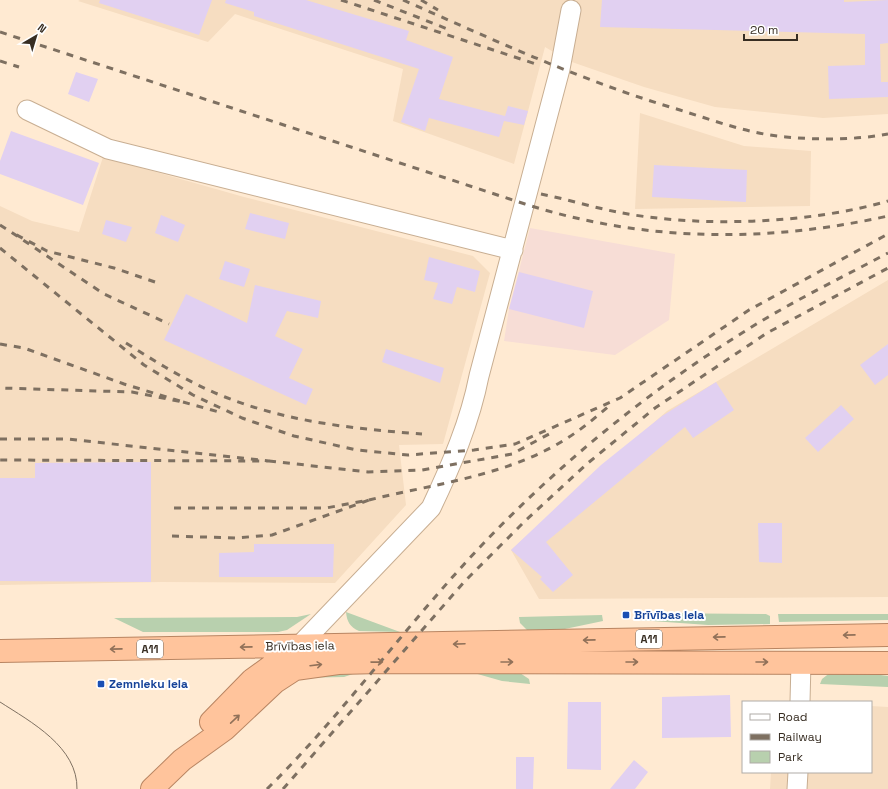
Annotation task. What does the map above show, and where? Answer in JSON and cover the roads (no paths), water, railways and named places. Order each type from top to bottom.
[{"type":"highway","name":"Brīvības iela","points":[[0,651],[888,635]]},
{"type":"highway","points":[[182,760],[197,737],[252,680],[299,646]]},
{"type":"highway","name":"Brīvības iela","points":[[182,760],[224,729],[275,682],[295,669],[345,663],[888,663]]},
{"type":"highway","name":"A11","points":[[152,789],[182,760]]},
{"type":"street","points":[[299,646],[431,508],[473,407],[479,376],[560,69],[570,10]]},
{"type":"street","points":[[27,110],[108,149],[513,250]]},
{"type":"street","points":[[800,701],[801,662]]},
{"type":"street","points":[[797,789],[798,773]]},
{"type":"tram line","points":[[0,702],[38,727],[61,748],[70,760],[75,774],[77,789]]},
{"type":"railway","points":[[341,0],[539,65]]},
{"type":"railway","points":[[374,0],[450,30]]},
{"type":"railway","points":[[403,0],[540,60],[609,87],[733,126],[759,133],[811,139],[837,139],[888,134]]},
{"type":"railway","points":[[421,0],[438,10]]},
{"type":"railway","points":[[0,32],[525,204],[570,217],[615,226],[660,232],[751,234],[797,231],[842,225],[888,216]]},
{"type":"railway","points":[[0,61],[19,67]]},
{"type":"railway","points":[[541,194],[617,212],[649,217],[718,222],[789,219],[824,215],[888,201]]},
{"type":"railway","points":[[0,225],[11,232]]},
{"type":"railway","points":[[155,282],[114,268],[47,251],[11,232],[104,294],[169,324]]},
{"type":"railway","points":[[0,248],[144,365],[193,395],[242,418],[294,436],[357,450],[408,455],[474,450],[515,444],[620,398],[749,310],[888,234]]},
{"type":"railway","points":[[267,789],[323,730],[427,606],[481,546],[510,516],[572,459],[638,405],[672,380],[742,333],[814,292],[888,253]]},
{"type":"railway","points":[[283,789],[465,581],[525,521],[588,463],[655,408],[767,333],[888,268]]},
{"type":"railway","points":[[126,343],[199,385],[249,406],[273,413],[322,423],[372,430],[422,434]]},
{"type":"railway","points":[[0,344],[24,348],[124,384],[183,402],[132,392],[0,388]]},
{"type":"railway","points":[[183,402],[219,412]]},
{"type":"railway","points":[[369,500],[475,476],[527,459],[552,447],[575,433],[609,406]]},
{"type":"railway","points":[[269,461],[368,472],[422,470],[512,454],[549,434]]},
{"type":"railway","points":[[0,439],[67,439],[269,461],[0,460]]},
{"type":"railway","points":[[172,508],[326,508],[369,500],[272,535],[235,538],[172,536]]},
{"type":"place","name":"Brīvības iela","points":[[626,615]]},
{"type":"place","name":"Zemnieku iela","points":[[101,684]]}]
